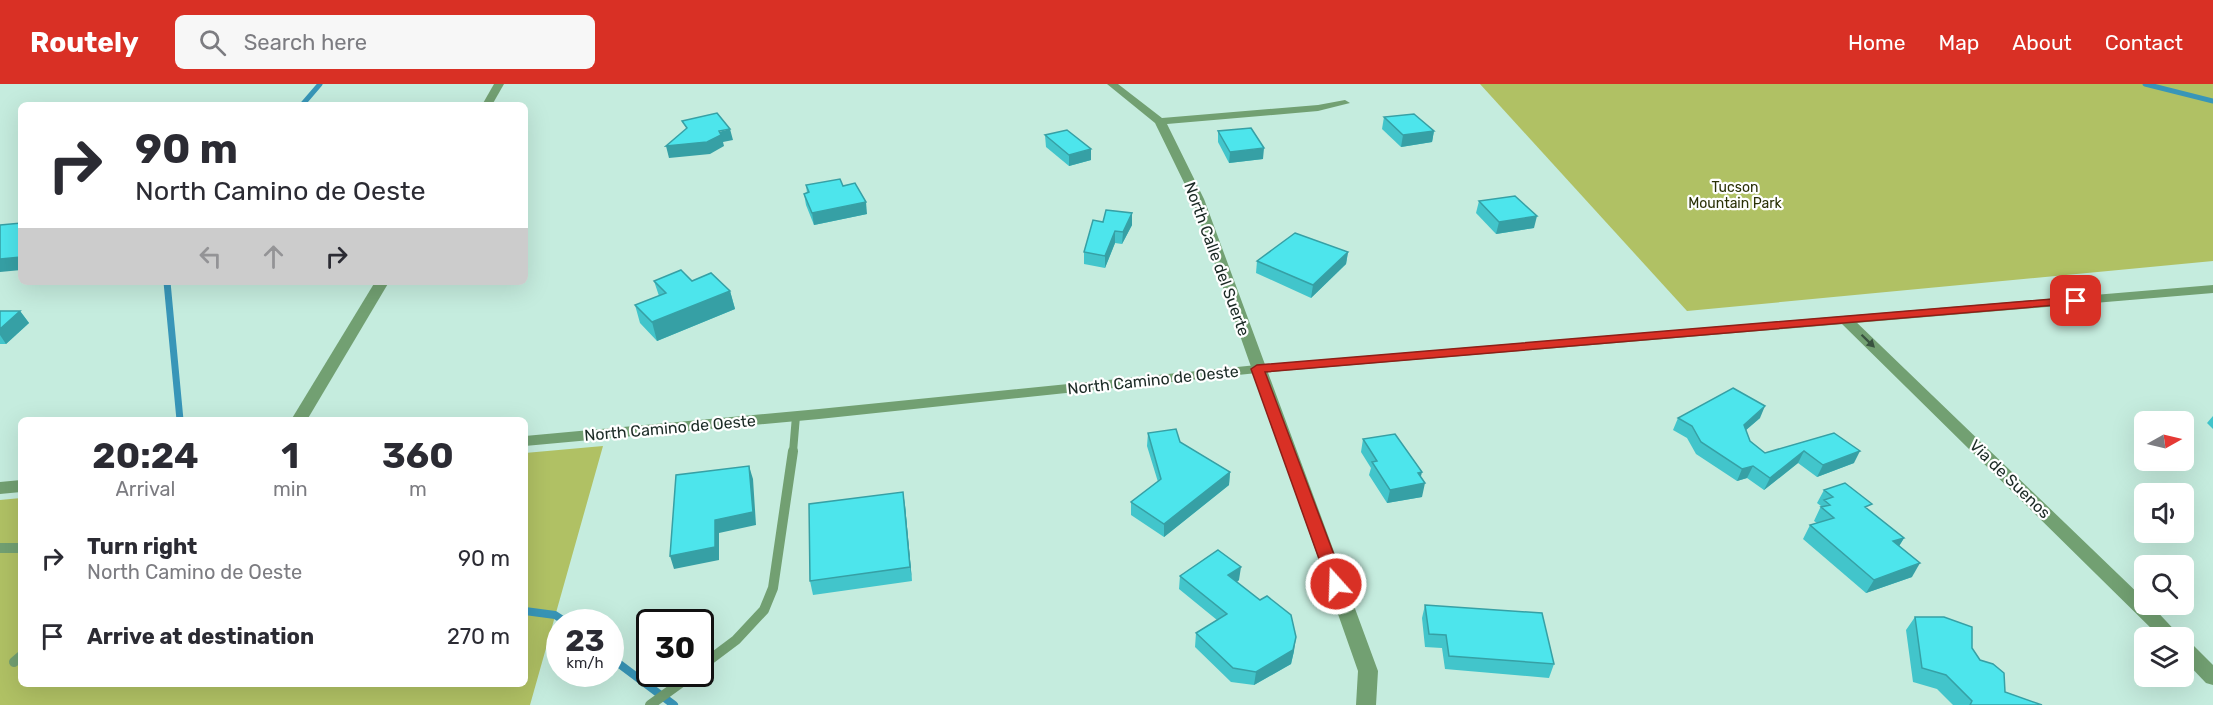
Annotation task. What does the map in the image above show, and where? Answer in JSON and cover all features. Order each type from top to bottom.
[{"type":"street","points":[[489,102],[499,84]]},
{"type":"street","name":"North Calle del Suerte","points":[[1112,84],[1160,121],[1198,199],[1257,369],[1368,671],[1366,705]]},
{"type":"street","points":[[1160,121],[1345,104]]},
{"type":"street","points":[[301,417],[380,285]]},
{"type":"street","name":"North Camino de Oeste","points":[[528,441],[1257,369],[2213,289]]},
{"type":"street","name":"Via de Suenos","points":[[1847,321],[2162,627]]},
{"type":"street","points":[[0,488],[18,486]]},
{"type":"street","points":[[2194,658],[2213,677]]},
{"type":"lane","points":[[714,657],[736,640],[764,610],[773,588],[791,472],[796,416]]},
{"type":"lane","points":[[0,548],[18,548]]},
{"type":"lane","points":[[650,705],[675,687]]},
{"type":"green space","name":"Tucson Mountain Park","points":[[1480,84],[2213,84],[2213,261],[1687,311]]},
{"type":"green space","points":[[603,446],[557,609],[546,609],[546,648],[530,705],[0,705],[0,500],[18,498],[18,687],[528,687],[528,453]]},
{"type":"building","points":[[717,113],[730,129],[719,131],[721,135],[707,142],[666,146],[687,128],[682,121]]},
{"type":"building","points":[[1414,114],[1434,131],[1403,135],[1384,117]]},
{"type":"building","points":[[1251,128],[1264,148],[1230,152],[1218,131]]},
{"type":"building","points":[[1067,130],[1091,149],[1069,155],[1045,135]]},
{"type":"building","points":[[840,179],[843,186],[855,183],[866,202],[812,213],[804,194],[809,192],[806,185]]},
{"type":"building","points":[[1515,196],[1537,216],[1499,222],[1479,201]]},
{"type":"building","points":[[1106,210],[1132,213],[1123,232],[1115,231],[1105,256],[1084,252],[1093,220],[1103,222]]},
{"type":"building","points":[[18,223],[18,257],[0,259],[0,225]]},
{"type":"building","points":[[1295,233],[1348,252],[1313,285],[1257,261]]},
{"type":"building","points":[[681,270],[692,281],[711,273],[730,291],[652,322],[635,305],[666,293],[654,281]]},
{"type":"building","points":[[0,311],[20,311],[0,329]]},
{"type":"building","points":[[1733,388],[1765,406],[1744,425],[1750,441],[1765,453],[1834,433],[1860,451],[1823,465],[1804,451],[1770,478],[1753,466],[1742,469],[1701,442],[1692,426],[1678,418]]},
{"type":"building","points":[[1176,429],[1180,442],[1230,472],[1164,524],[1131,502],[1161,479],[1148,433]]},
{"type":"building","points":[[1395,434],[1422,472],[1418,473],[1425,483],[1390,490],[1372,462],[1377,461],[1363,439]]},
{"type":"building","points":[[749,466],[753,512],[715,520],[715,547],[670,556],[676,475]]},
{"type":"building","points":[[1845,483],[1872,504],[1865,507],[1904,538],[1893,541],[1920,563],[1874,580],[1810,525],[1834,518],[1821,507],[1830,505],[1824,500],[1833,497],[1824,490]]},
{"type":"building","points":[[903,492],[910,567],[810,581],[809,504]]},
{"type":"building","points":[[1218,550],[1241,567],[1228,575],[1260,600],[1267,596],[1291,615],[1296,637],[1293,650],[1256,672],[1233,668],[1196,633],[1227,614],[1180,576]]},
{"type":"building","points":[[1425,605],[1542,613],[1554,664],[1449,656],[1446,635],[1429,634]]},
{"type":"building","points":[[1915,617],[1944,617],[1972,627],[1972,648],[1980,660],[1993,664],[2004,673],[2005,692],[2042,705],[1970,705],[1972,701],[1946,675],[1922,668]]},
{"type":"waterway","points":[[305,102],[320,84]]},
{"type":"waterway","points":[[2145,84],[2213,101]]},
{"type":"waterway","points":[[167,285],[180,417]]},
{"type":"waterway","points":[[528,611],[546,614]]},
{"type":"waterway","points":[[624,668],[674,705]]},
{"type":"route","points":[[1336,584],[1257,369],[2076,301]]}]
